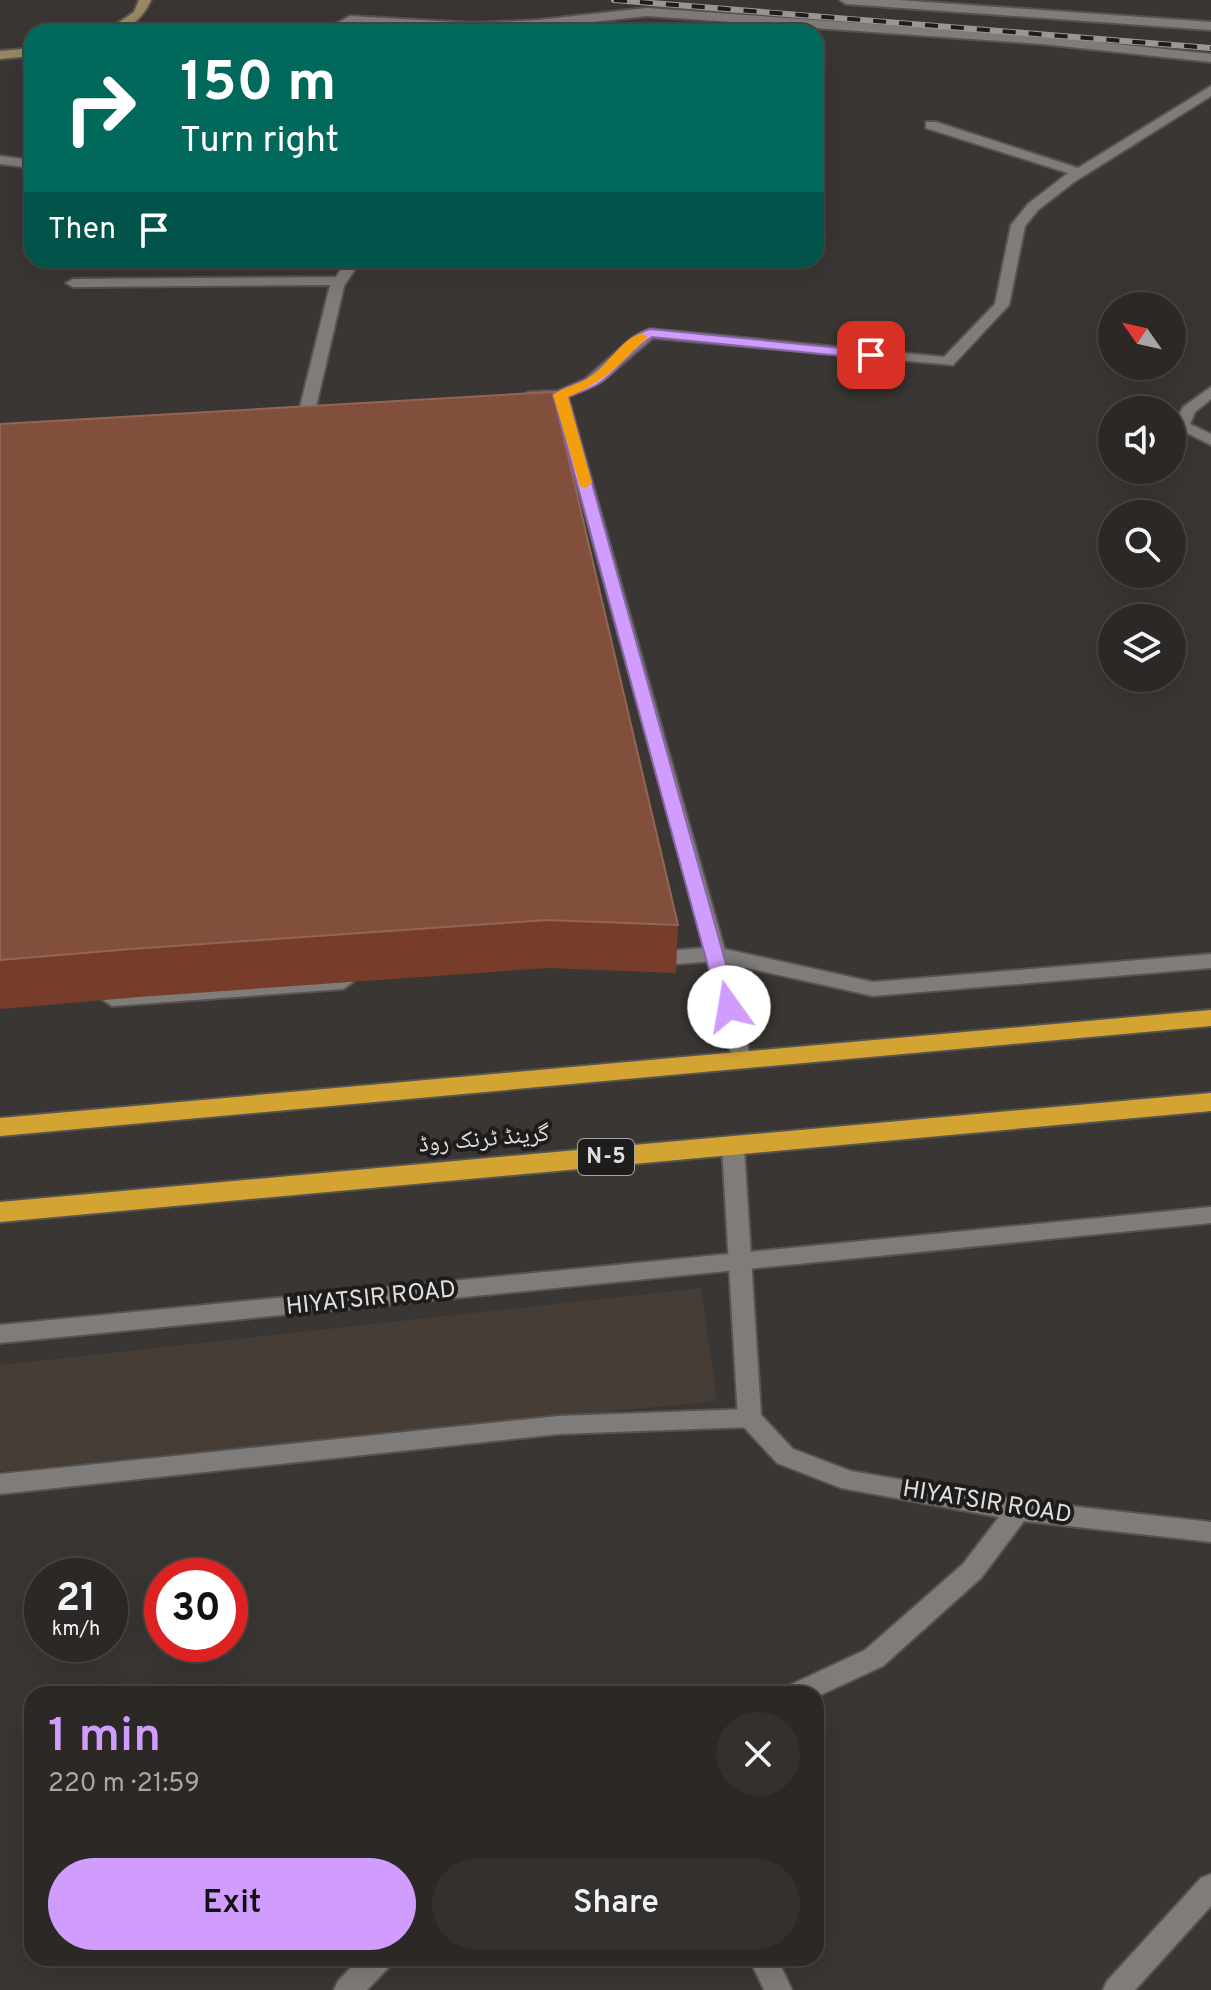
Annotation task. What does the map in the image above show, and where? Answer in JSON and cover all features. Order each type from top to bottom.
[{"type":"highway","points":[[0,1127],[1211,1018]]},
{"type":"highway","name":"گرینڈ ٹرنک روڈ","points":[[0,1212],[1211,1102]]},
{"type":"street","points":[[123,24],[139,14],[145,0]]},
{"type":"street","points":[[846,0],[1211,26]]},
{"type":"street","points":[[537,24],[630,12],[689,14],[1042,40],[1211,58]]},
{"type":"street","points":[[590,24],[593,17]]},
{"type":"street","points":[[342,24],[350,20],[421,24]]},
{"type":"street","points":[[0,55],[24,53]]},
{"type":"street","points":[[513,397],[560,395],[593,381],[625,353],[630,344],[650,333],[948,362],[1002,305],[1018,225],[1038,202],[1211,90]]},
{"type":"street","points":[[931,125],[1081,173]]},
{"type":"street","points":[[0,160],[24,163]]},
{"type":"street","points":[[308,407],[340,281],[349,268]]},
{"type":"street","points":[[73,283],[340,281]]},
{"type":"street","points":[[1211,392],[1188,410],[1181,426],[1211,440]]},
{"type":"street","points":[[560,395],[716,954],[741,1060]]},
{"type":"street","points":[[637,960],[716,954],[873,989],[1211,961]]},
{"type":"street","points":[[92,1000],[139,990],[367,981]]},
{"type":"street","points":[[0,1484],[559,1425],[750,1418],[733,1146]]},
{"type":"street","name":"HIYATSIR ROAD","points":[[0,1334],[1211,1215]]},
{"type":"street","name":"HIYATSIR ROAD","points":[[750,1418],[785,1456],[849,1481],[1018,1510],[1211,1532]]},
{"type":"street","points":[[814,1686],[874,1658],[972,1571],[1018,1510]]},
{"type":"street","points":[[1117,1990],[1211,1887]]},
{"type":"street","points":[[348,1990],[371,1966]]},
{"type":"street","points":[[767,1966],[778,1990]]},
{"type":"shaded area","points":[[701,1288],[717,1401],[0,1471],[0,1365]]},
{"type":"building","points":[[553,392],[678,925],[547,920],[0,960],[0,424]]},
{"type":"railway","points":[[614,0],[1211,48]]},
{"type":"slow traffic","points":[[585,483],[560,395],[593,381],[625,353],[630,344],[642,337]]},
{"type":"route","points":[[729,1007],[560,395],[593,381],[625,353],[630,344],[650,333],[668,332],[871,355]]}]
